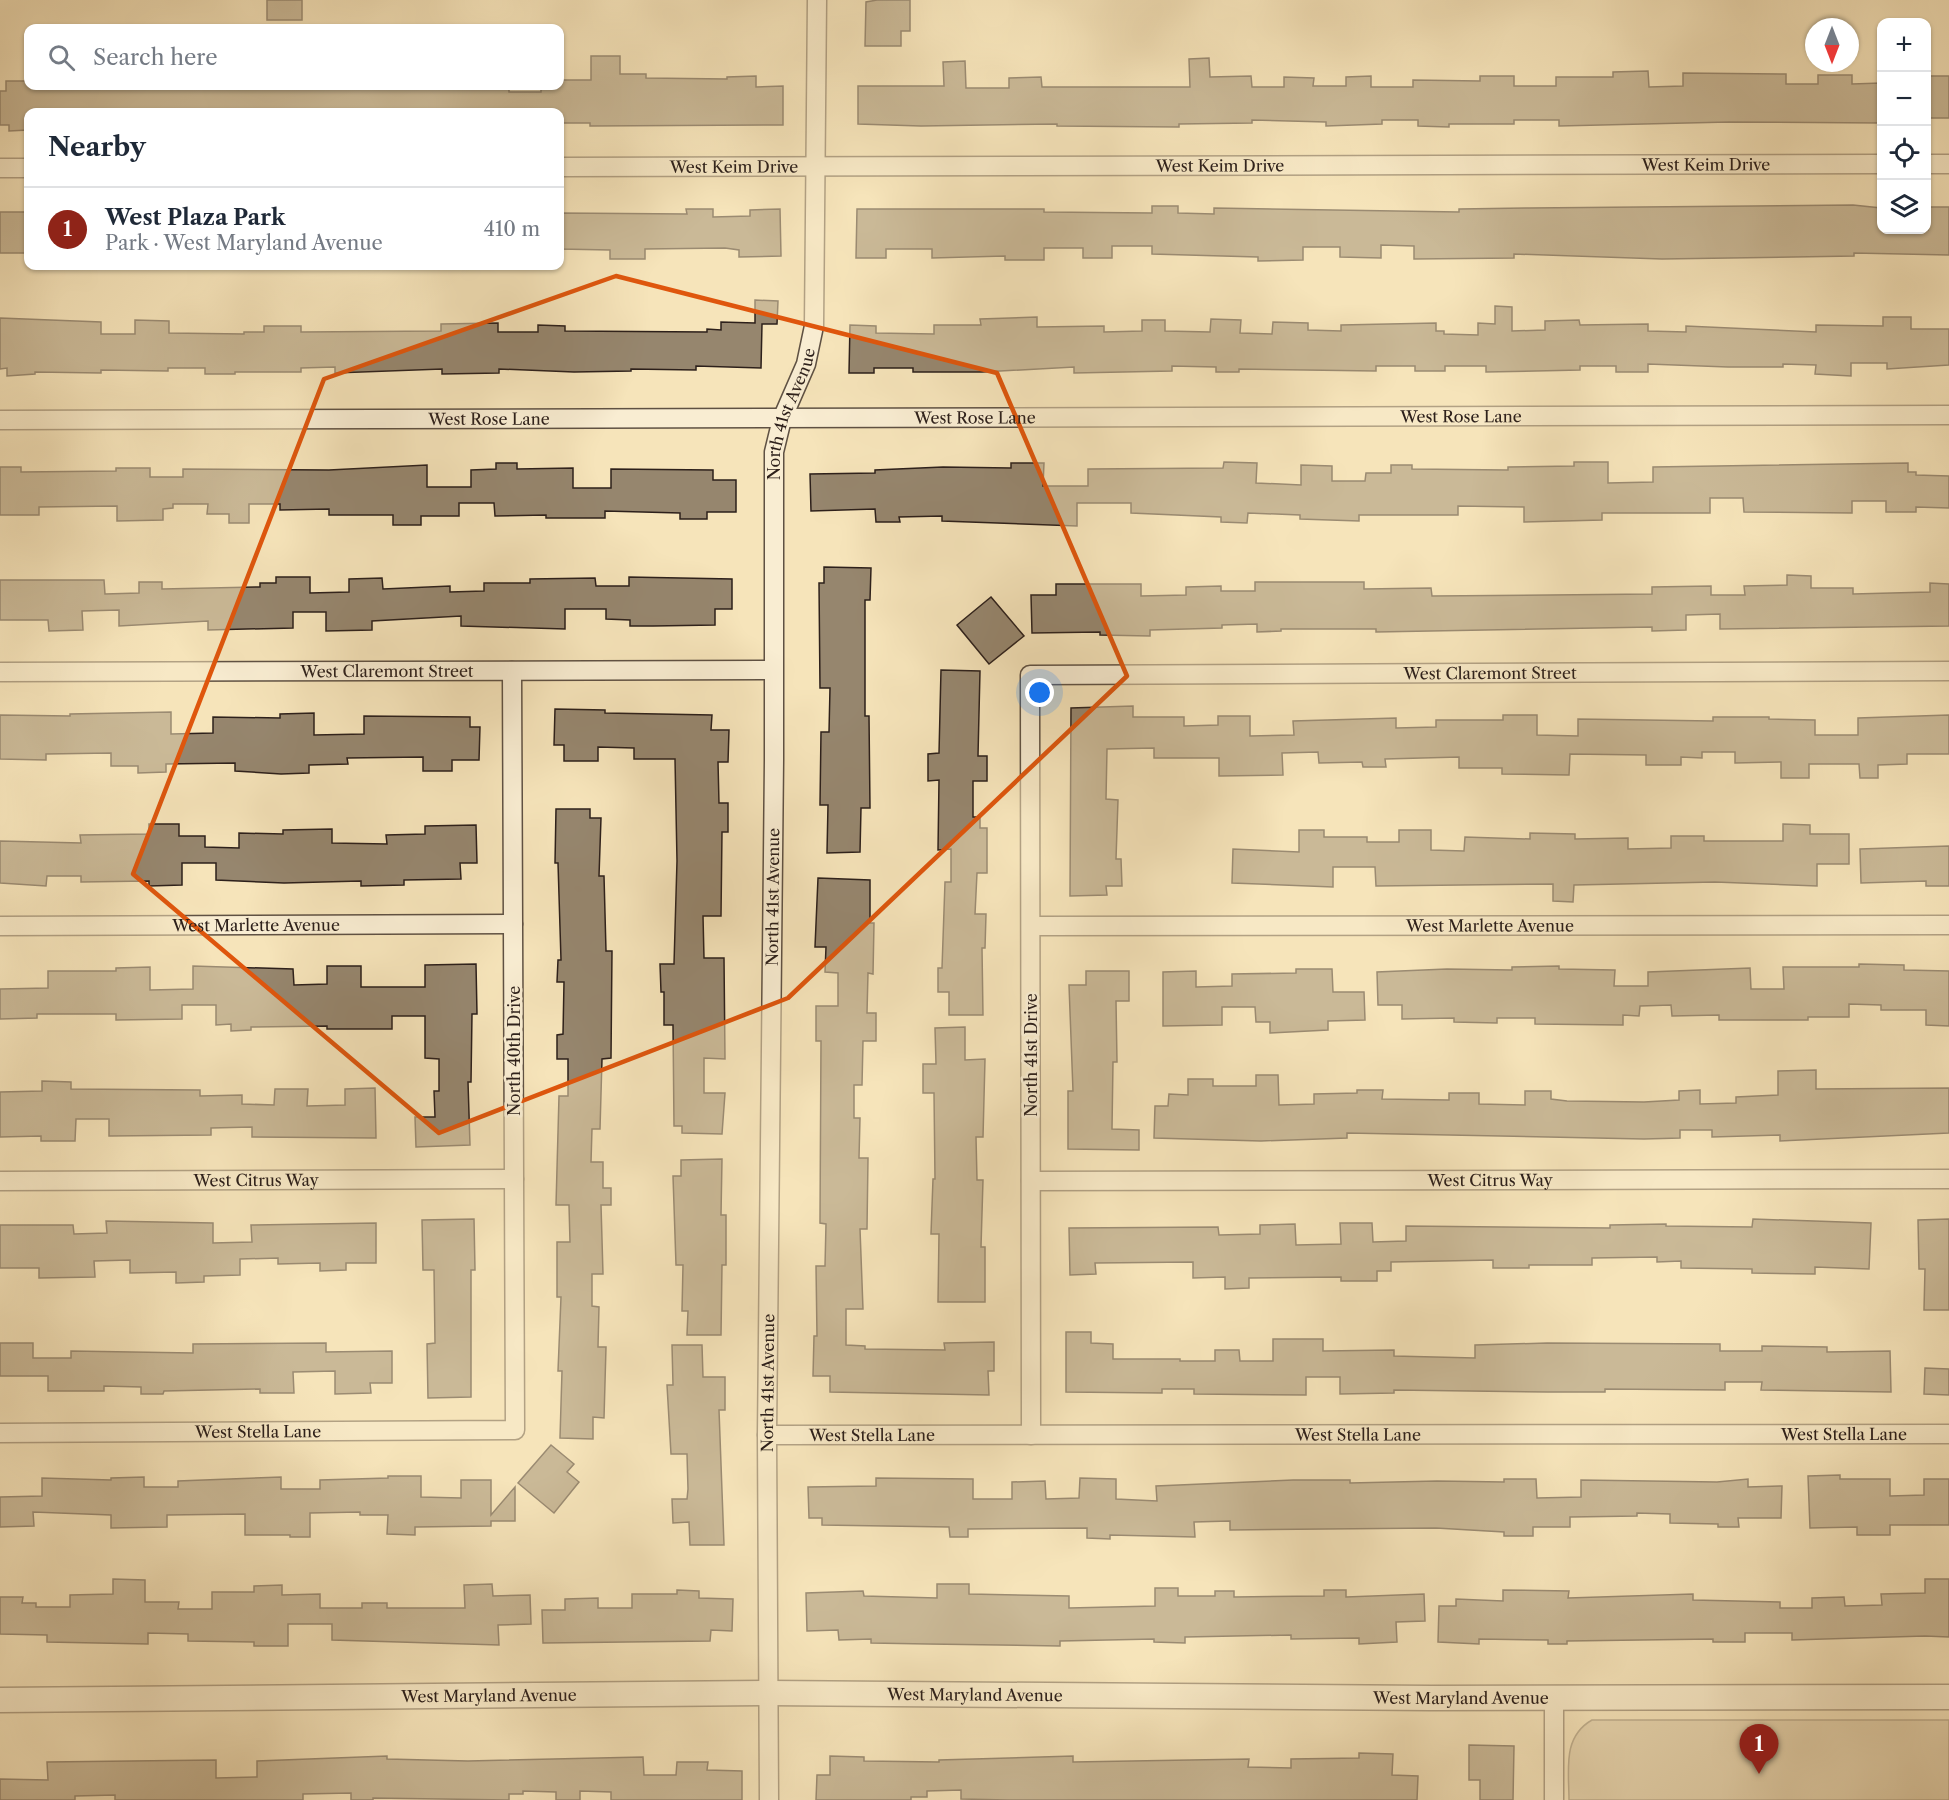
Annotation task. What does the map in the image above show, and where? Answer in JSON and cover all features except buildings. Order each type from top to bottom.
[{"type":"street","name":"North 41st Avenue","points":[[769,1800],[766,1435],[774,452],[782,419],[806,364],[814,326],[817,0]]},
{"type":"street","name":"West Keim Drive","points":[[564,167],[1877,164]]},
{"type":"street","points":[[1931,164],[1949,164]]},
{"type":"street","points":[[0,168],[24,168]]},
{"type":"street","name":"West Rose Lane","points":[[0,420],[1949,415]]},
{"type":"street","name":"West Claremont Street","points":[[0,672],[773,670]]},
{"type":"street","name":"North 40th Drive","points":[[512,671],[515,1430]]},
{"type":"street","name":"West Claremont Street","points":[[1030,675],[1949,671]]},
{"type":"street","name":"North 41st Drive","points":[[1030,675],[1031,1435]]},
{"type":"street","name":"West Marlette Avenue","points":[[0,926],[513,924]]},
{"type":"street","name":"West Marlette Avenue","points":[[1031,926],[1949,925]]},
{"type":"street","name":"West Citrus Way","points":[[0,1181],[514,1179]]},
{"type":"street","name":"West Citrus Way","points":[[1031,1181],[1949,1179]]},
{"type":"street","name":"West Stella Lane","points":[[0,1433],[515,1430]]},
{"type":"street","name":"West Stella Lane","points":[[766,1435],[1949,1434]]},
{"type":"street","name":"West Maryland Avenue","points":[[0,1700],[768,1693],[1554,1698],[1949,1697]]},
{"type":"street","points":[[1554,1698],[1554,1800]]},
{"type":"highlighted area","points":[[616,276],[997,373],[1127,676],[788,998],[439,1133],[133,874],[324,379]]},
{"type":"shaded area","points":[[1592,1720],[1949,1720],[1949,1800],[1569,1800],[1569,1755],[1576,1735]]},
{"type":"place","name":"West Plaza Park","points":[[1759,1774]]}]
